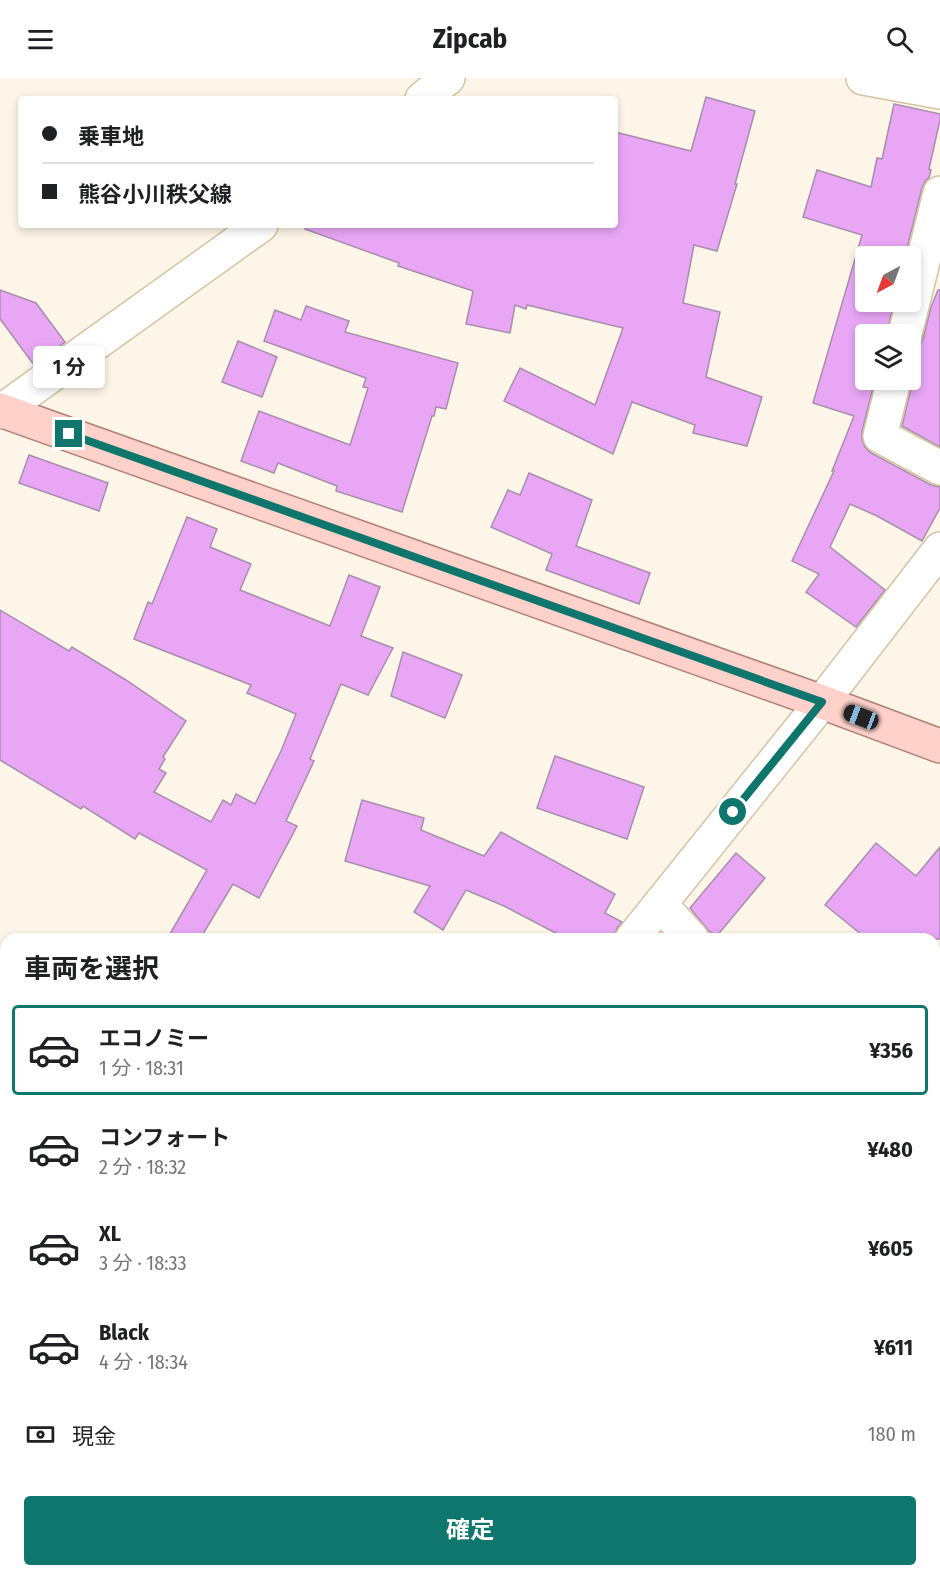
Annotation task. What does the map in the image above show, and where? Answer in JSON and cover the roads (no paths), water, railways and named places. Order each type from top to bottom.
[{"type":"main road","points":[[1,411],[940,746]]},
{"type":"street","points":[[426,96],[448,78]]},
{"type":"street","points":[[863,78],[940,92]]},
{"type":"street","points":[[907,324],[940,193]]},
{"type":"street","points":[[1,411],[257,228]]},
{"type":"street","points":[[892,390],[880,436],[940,468]]},
{"type":"street","points":[[637,933],[822,702],[940,549]]},
{"type":"street","points":[[660,904],[687,933]]}]
